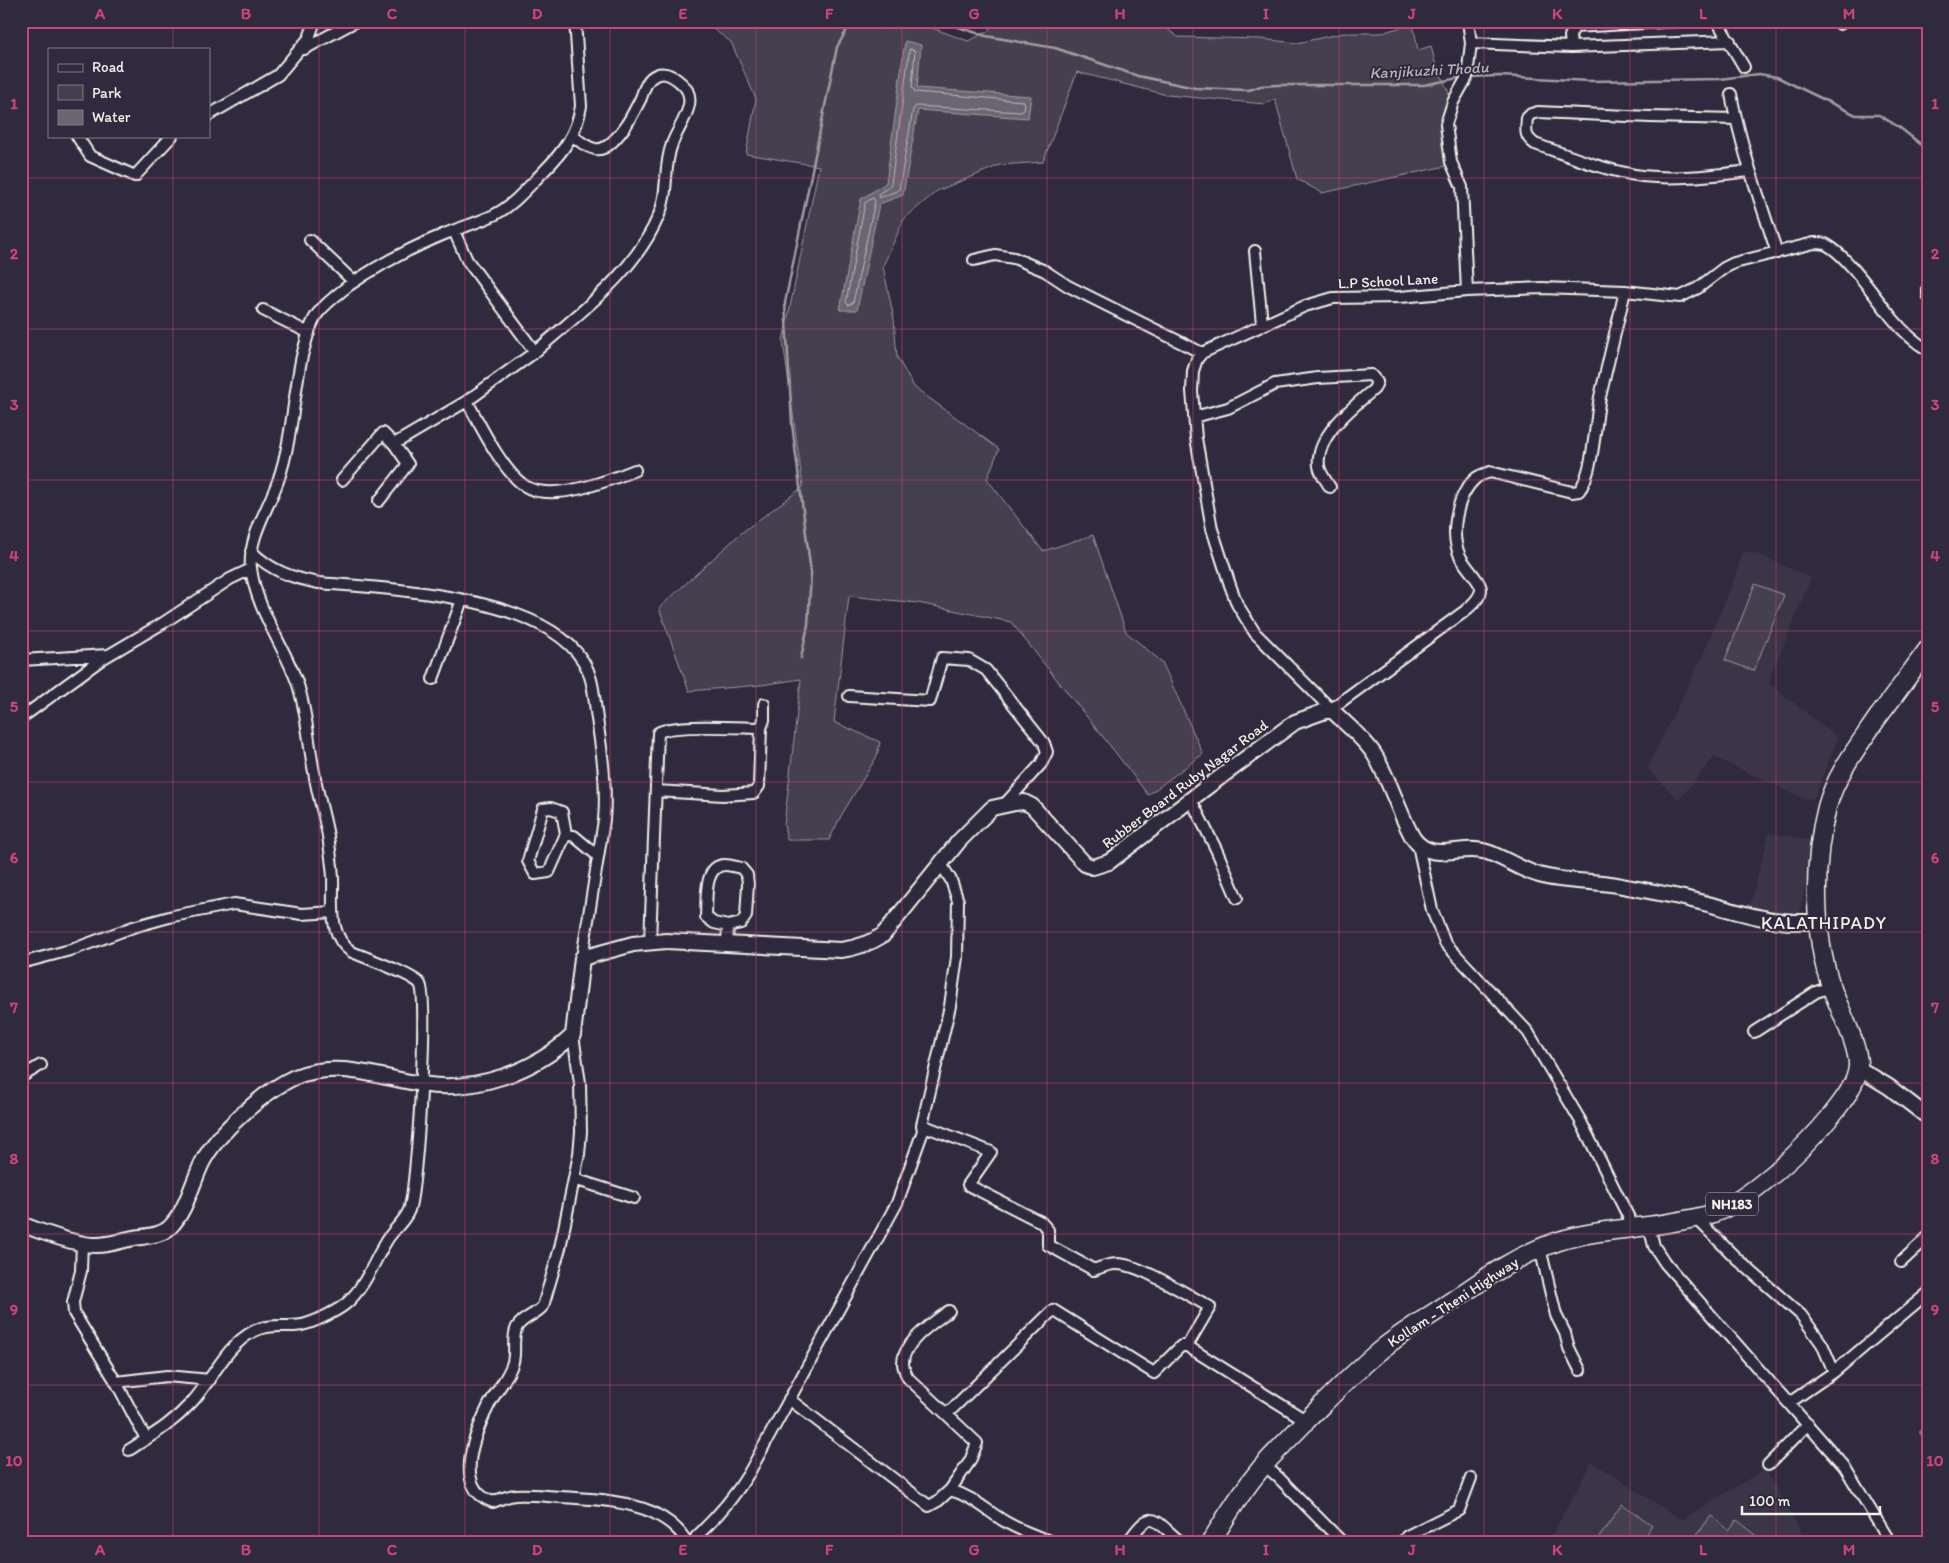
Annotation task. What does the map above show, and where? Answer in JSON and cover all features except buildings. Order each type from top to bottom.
[{"type":"highway","points":[[1858,1068],[1858,1058],[1831,987],[1824,960],[1820,922],[1819,862],[1824,823],[1833,790],[1862,740],[1928,649]]},
{"type":"highway","name":"Kollam - Theni Highway","points":[[1211,1542],[1264,1465],[1353,1374],[1398,1337],[1497,1271],[1540,1248],[1578,1236],[1695,1217],[1710,1214],[1730,1206],[1760,1184],[1820,1129],[1837,1108],[1853,1083],[1858,1068]]},
{"type":"main road","name":"Rubber Board Ruby Nagar Road","points":[[582,958],[615,948],[650,942],[727,943],[841,950],[871,943],[883,935],[959,841],[992,808],[1024,802],[1032,806],[1085,864],[1093,868],[1110,862],[1295,722],[1331,709]]},
{"type":"main road","points":[[1331,709],[1367,744],[1381,766],[1405,824],[1418,845],[1426,850],[1437,852],[1467,849],[1488,852],[1528,872],[1541,876],[1620,885],[1699,901],[1763,919],[1787,922],[1820,922]]},
{"type":"main road","points":[[21,1224],[60,1237],[95,1245],[152,1236],[168,1229],[176,1219],[203,1161],[224,1131],[273,1090],[294,1078],[318,1070],[342,1070],[421,1084],[456,1087],[508,1075],[547,1056],[574,1035],[582,958]]},
{"type":"main road","points":[[1858,1068],[1889,1087],[1928,1117]]},
{"type":"street","points":[[210,114],[278,75],[309,38],[315,21]]},
{"type":"street","points":[[297,52],[356,21]]},
{"type":"street","points":[[129,1450],[160,1432],[173,1421],[210,1380],[226,1355],[241,1340],[254,1331],[268,1326],[303,1325],[329,1314],[348,1302],[365,1282],[386,1241],[409,1210],[419,1138],[423,1038],[421,985],[412,978],[352,952],[344,947],[337,935],[333,912],[332,862],[322,804],[314,774],[304,707],[297,682],[261,604],[251,569],[251,551],[283,465],[288,446],[298,375],[309,333],[318,313],[328,302],[354,282],[418,246],[496,214],[507,207],[552,164],[572,135],[578,122],[580,106],[575,21]]},
{"type":"street","points":[[1467,291],[1462,187],[1451,162],[1446,138],[1446,124],[1453,102],[1467,77],[1471,43],[1468,21]]},
{"type":"street","points":[[1571,47],[1570,36],[1574,27],[1680,21]]},
{"type":"street","points":[[1717,21],[1744,67]]},
{"type":"street","points":[[1923,21],[1928,24]]},
{"type":"street","points":[[1471,43],[1571,47],[1730,41]]},
{"type":"street","points":[[394,444],[467,401],[536,352],[612,285],[647,240],[660,214],[670,152],[690,106],[690,95],[684,84],[669,74],[660,74],[650,79],[632,116],[619,136],[607,147],[597,149],[584,144],[572,135]]},
{"type":"street","points":[[1731,94],[1750,171],[1777,253]]},
{"type":"street","points":[[1736,119],[1538,112],[1531,114],[1527,118],[1526,131],[1528,139],[1535,144],[1612,170],[1642,176],[1693,178],[1750,171]]},
{"type":"street","points":[[78,138],[90,156],[134,176],[170,138]]},
{"type":"street","points":[[454,231],[466,260],[536,352]]},
{"type":"street","points":[[310,240],[354,282]]},
{"type":"street","name":"L.P School Lane","points":[[1202,353],[1262,324],[1306,306],[1333,298],[1400,297],[1467,291],[1542,288],[1625,291],[1680,297],[1698,288],[1724,268],[1743,259],[1777,253],[1814,243],[1823,243],[1832,248],[1856,272],[1904,331],[1928,350]]},
{"type":"street","points":[[1255,252],[1262,324]]},
{"type":"street","points":[[974,260],[995,255],[1014,258],[1045,271],[1068,286],[1202,353],[1197,359],[1193,371],[1194,417],[1212,529],[1237,604],[1255,633],[1331,709],[1464,612],[1479,596],[1480,583],[1471,574],[1460,556],[1455,542],[1454,524],[1464,494],[1477,477],[1490,472],[1572,492],[1579,490],[1584,485],[1591,459],[1600,398],[1625,291]]},
{"type":"street","points":[[1928,287],[1928,296]]},
{"type":"street","points":[[263,310],[309,333]]},
{"type":"street","points":[[1194,417],[1228,408],[1275,384],[1318,378],[1371,375],[1377,382],[1374,389],[1330,432],[1320,452],[1319,468],[1330,487]]},
{"type":"street","points":[[467,401],[512,475],[525,487],[539,492],[568,491],[605,483],[635,470]]},
{"type":"street","points":[[342,480],[383,434],[394,444],[408,464],[379,502]]},
{"type":"street","points":[[251,551],[272,569],[302,580],[462,600],[495,608],[524,617],[551,629],[574,649],[592,678],[606,799],[582,958]]},
{"type":"street","points":[[21,718],[58,689],[110,655],[230,579],[251,569]]},
{"type":"street","points":[[433,679],[462,600]]},
{"type":"street","points":[[23,661],[110,655]]},
{"type":"street","points":[[849,696],[930,702],[942,658],[969,660],[986,670],[1044,743],[1047,752],[1042,764],[1004,805]]},
{"type":"street","points":[[656,791],[723,795],[754,793],[759,786],[761,728],[764,720],[764,704]]},
{"type":"street","points":[[650,942],[658,733],[662,730],[689,728],[761,728]]},
{"type":"street","points":[[1191,800],[1216,849],[1237,898]]},
{"type":"street","points":[[551,808],[562,812],[566,834],[549,872],[535,874],[528,861],[543,809],[551,808]]},
{"type":"street","points":[[566,834],[574,836],[598,856]]},
{"type":"street","points":[[1418,845],[1432,910],[1446,942],[1528,1032],[1665,1263],[1844,1466],[1890,1542]]},
{"type":"street","points":[[574,1035],[580,1083],[581,1132],[560,1248],[546,1299],[539,1311],[520,1322],[514,1333],[515,1351],[512,1366],[490,1403],[475,1437],[470,1467],[470,1480],[481,1495],[493,1502],[504,1497],[526,1494],[618,1503],[653,1513],[673,1525],[684,1538],[700,1539],[737,1493],[897,1203],[922,1131],[950,1006],[956,957],[958,900],[953,884],[941,864]]},
{"type":"street","points":[[725,865],[741,868],[747,875],[748,884],[746,916],[741,923],[728,926],[714,923],[706,917],[708,876],[715,868],[725,865]]},
{"type":"street","points":[[21,963],[74,950],[133,927],[173,916],[234,904],[302,914],[333,912]]},
{"type":"street","points":[[727,943],[728,926]]},
{"type":"street","points":[[1754,1032],[1816,992],[1831,987]]},
{"type":"street","points":[[21,1077],[41,1065]]},
{"type":"street","points":[[922,1125],[991,1152],[968,1185],[1041,1222],[1048,1230],[1048,1245],[1094,1270],[1118,1264],[1136,1268],[1210,1307],[1187,1346]]},
{"type":"street","points":[[574,1179],[634,1198]]},
{"type":"street","points":[[1695,1217],[1737,1259],[1801,1315],[1822,1344],[1834,1372]]},
{"type":"street","points":[[1901,1262],[1928,1237]]},
{"type":"street","points":[[82,1242],[81,1271],[72,1302],[74,1313],[116,1382],[146,1440]]},
{"type":"street","points":[[1540,1248],[1556,1315],[1580,1370]]},
{"type":"street","points":[[1790,1403],[1834,1372],[1928,1293]]},
{"type":"street","points":[[947,1414],[1054,1310],[1154,1373],[1181,1346],[1187,1346],[1307,1421]]},
{"type":"street","points":[[789,1399],[929,1506],[950,1490],[970,1461],[976,1443],[908,1378],[903,1364],[907,1349],[923,1331],[949,1311]]},
{"type":"street","points":[[116,1382],[167,1376],[210,1380]]},
{"type":"street","points":[[1768,1465],[1808,1424]]},
{"type":"street","points":[[1264,1465],[1342,1542]]},
{"type":"street","points":[[1403,1542],[1407,1536],[1459,1510],[1471,1478]]},
{"type":"street","points":[[950,1490],[978,1501],[1004,1521],[1052,1542]]},
{"type":"street","points":[[1203,1542],[1230,1512]]},
{"type":"street","points":[[1128,1542],[1146,1519],[1151,1519],[1162,1524],[1181,1542]]},
{"type":"shaded area","points":[[1742,551],[1761,555],[1811,578],[1773,667],[1769,683],[1838,738],[1814,798],[1805,799],[1714,757],[1679,800],[1647,768],[1702,657],[1737,572]]},
{"type":"shaded area","points":[[1769,833],[1815,841],[1797,925],[1748,913]]},
{"type":"shaded area","points":[[1592,1462],[1682,1520],[1765,1469],[1807,1542],[1548,1542]]},
{"type":"green space","points":[[702,21],[865,21],[880,29],[899,21],[932,28],[968,41],[989,31],[991,21],[1156,21],[1178,37],[1261,39],[1297,43],[1344,33],[1381,33],[1413,24],[1418,50],[1431,46],[1435,62],[1449,93],[1442,130],[1446,166],[1322,193],[1297,179],[1275,99],[1265,104],[1167,95],[1077,72],[1043,162],[1000,165],[937,191],[904,219],[883,266],[894,319],[897,357],[914,387],[999,449],[987,479],[1043,551],[1093,535],[1126,632],[1162,662],[1203,754],[1148,795],[1011,622],[918,603],[849,596],[834,722],[880,742],[877,756],[829,840],[787,840],[784,825],[801,679],[761,685],[689,691],[659,608],[741,533],[803,487],[783,341],[819,166],[746,154],[756,99],[731,42]]},
{"type":"green space","points":[[1755,584],[1784,595],[1754,671],[1725,660]]},
{"type":"green space","points":[[1928,1427],[1928,1448],[1919,1431]]},
{"type":"green space","points":[[1622,1504],[1652,1525],[1640,1542],[1596,1542]]},
{"type":"green space","points":[[1711,1516],[1729,1530],[1737,1520],[1765,1542],[1691,1542]]},
{"type":"water","points":[[905,41],[921,45],[917,88],[1031,96],[1028,118],[918,110],[903,195],[879,204],[857,310],[840,310],[861,199],[886,183]]},
{"type":"waterway","points":[[801,658],[808,625],[811,573],[792,424],[785,303],[837,47],[852,21]]},
{"type":"waterway","name":"Kanjikuzhi Thodu","points":[[921,21],[946,23],[986,36],[1055,48],[1138,76],[1195,88],[1249,90],[1261,86],[1277,85],[1424,85],[1463,77]]},
{"type":"waterway","name":"Kanjikuzhi Thodu","points":[[1471,77],[1500,76],[1589,81],[1720,79],[1759,74],[1777,77],[1856,115],[1879,115],[1899,127],[1928,150]]},
{"type":"district","name":"KALATHIPADY","points":[[1824,923]]}]
